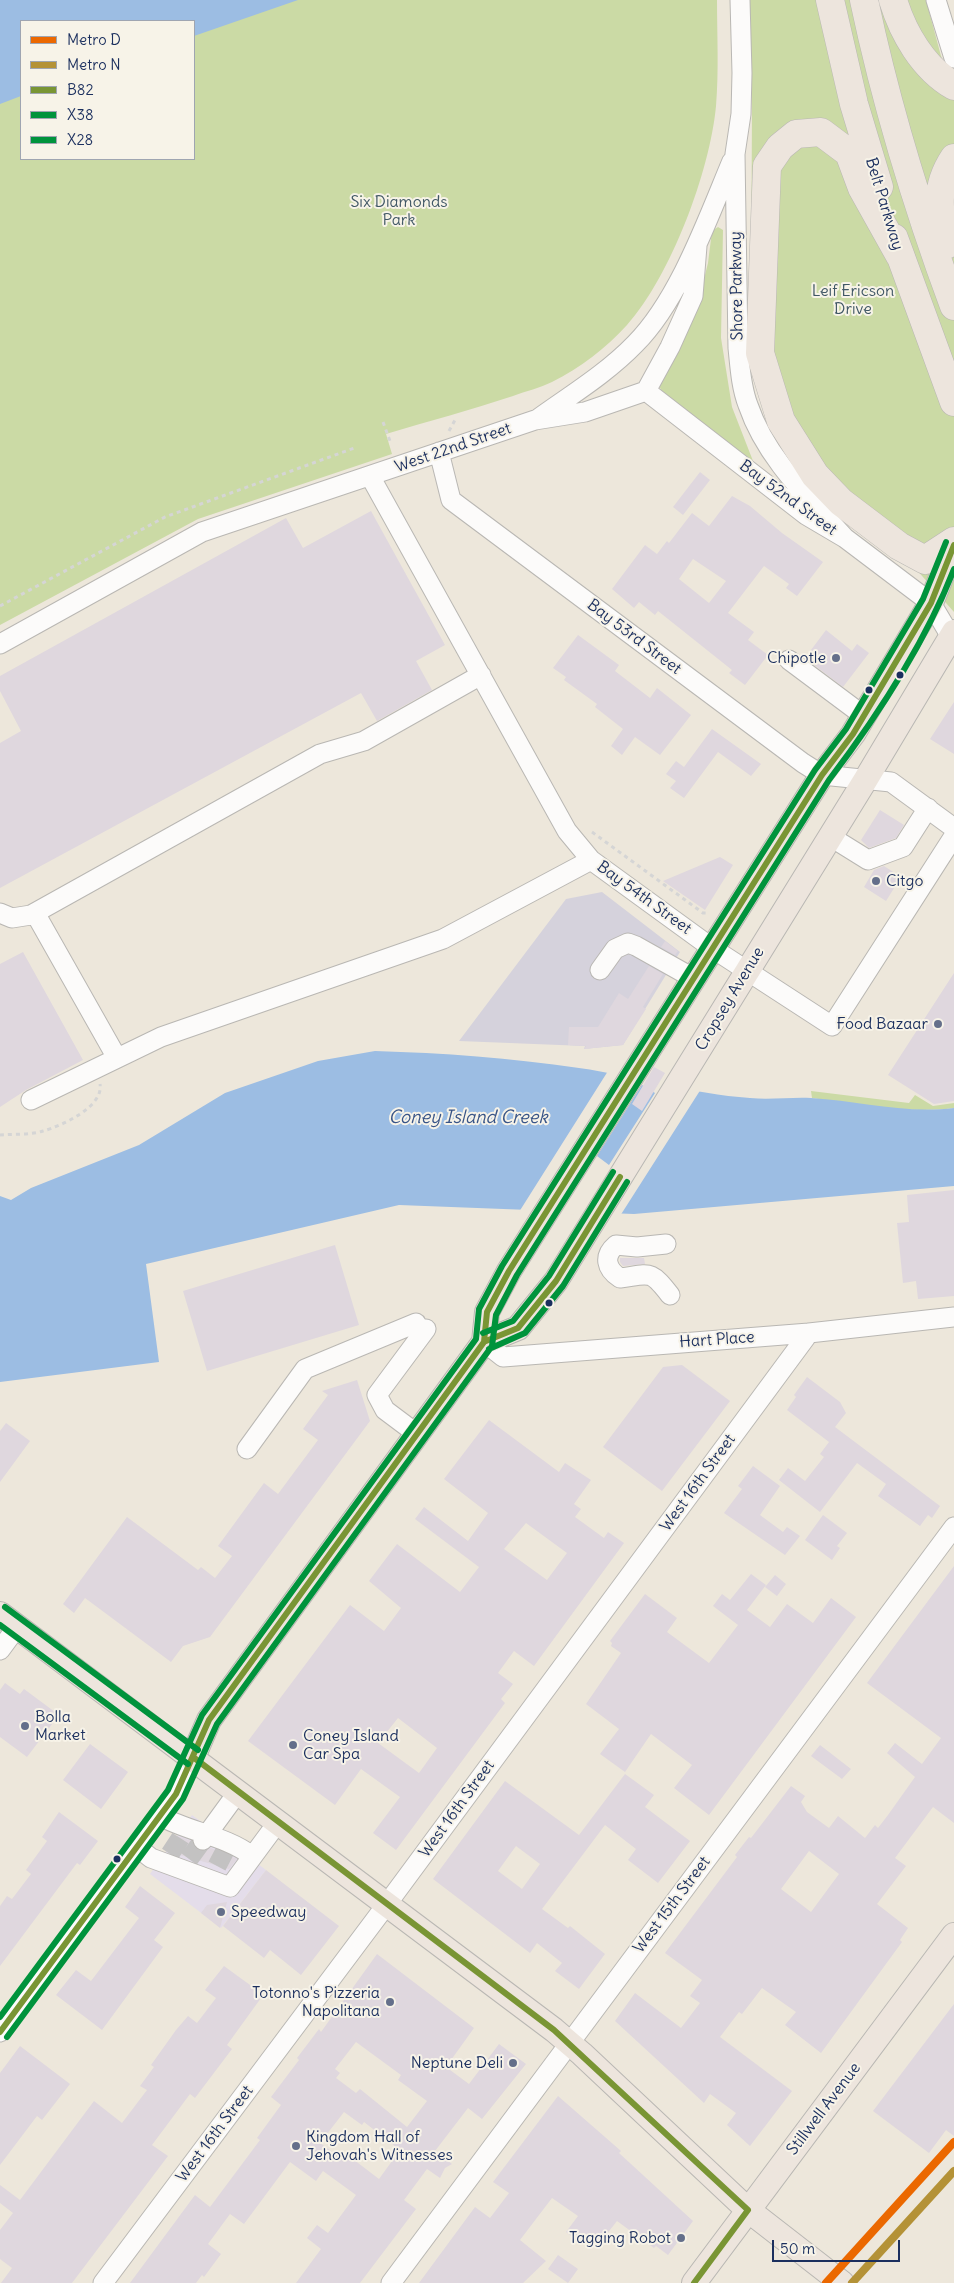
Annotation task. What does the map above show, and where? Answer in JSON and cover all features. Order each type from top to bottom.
[{"type":"highway","name":"Belt Parkway","points":[[830,0],[854,104],[900,256],[954,402]]},
{"type":"highway","name":"Belt Parkway","points":[[864,0],[894,121],[930,241],[954,306]]},
{"type":"highway","points":[[893,0],[915,49],[939,77],[954,86]]},
{"type":"highway","points":[[900,256],[862,188],[848,154],[821,132],[796,134],[780,147],[767,166],[760,353],[781,421],[815,475],[841,502],[899,546],[925,560],[954,541]]},
{"type":"highway","points":[[954,158],[941,181],[940,217],[954,281]]},
{"type":"main road","points":[[192,1757],[209,1720],[484,1342],[487,1312],[509,1271],[646,1051],[822,775],[864,716],[931,603],[954,545]]},
{"type":"main road","name":"Cropsey Avenue","points":[[484,1342],[518,1328],[556,1281],[953,638]]},
{"type":"main road","points":[[9,1620],[570,2043],[748,2210],[842,2283]]},
{"type":"main road","name":"Stillwell Avenue","points":[[694,2283],[954,1935]]},
{"type":"street","name":"Shore Parkway","points":[[740,0],[741,114],[735,154],[738,348],[748,405],[776,462],[845,538]]},
{"type":"street","points":[[936,0],[954,58]]},
{"type":"street","name":"West 22nd Street","points":[[536,420],[601,374],[635,344],[659,314],[697,246],[735,154]]},
{"type":"street","name":"West 22nd Street","points":[[0,644],[202,532],[536,420],[585,412],[646,391],[670,347],[693,296],[697,246]]},
{"type":"street","name":"Bay 52nd Street","points":[[646,391],[806,515],[845,538],[931,603]]},
{"type":"street","name":"Bay 53rd Street","points":[[438,452],[451,500],[822,775]]},
{"type":"street","name":"Bay 54th Street","points":[[370,476],[567,831],[591,860],[712,948],[832,1026],[954,836]]},
{"type":"street","points":[[931,603],[953,638]]},
{"type":"street","points":[[789,660],[864,716]]},
{"type":"street","points":[[0,913],[12,918],[35,912],[320,754],[364,741],[480,675]]},
{"type":"street","points":[[822,775],[891,782],[954,828]]},
{"type":"street","points":[[831,837],[868,860],[904,847],[928,808]]},
{"type":"street","points":[[30,1100],[161,1037],[443,939],[591,860]]},
{"type":"street","points":[[35,912],[117,1058]]},
{"type":"street","points":[[600,970],[615,949],[628,943],[693,978]]},
{"type":"street","points":[[666,1244],[637,1247],[616,1245],[610,1249],[607,1261],[609,1268],[620,1278],[650,1274],[657,1278],[670,1295]]},
{"type":"street","name":"Hart Place","points":[[484,1342],[503,1357],[808,1333],[954,1317]]},
{"type":"street","points":[[247,1449],[305,1369],[421,1326],[377,1395],[385,1410],[417,1434]]},
{"type":"street","name":"West 16th Street","points":[[103,2283],[387,1904],[808,1333]]},
{"type":"street","name":"West 15th Street","points":[[391,2283],[954,1527]]},
{"type":"street","points":[[0,1650],[9,1620]]},
{"type":"street","points":[[0,2032],[176,1794],[192,1757]]},
{"type":"street","points":[[205,1838],[238,1792]]},
{"type":"street","points":[[160,1816],[185,1831],[228,1846],[242,1848],[252,1856]]},
{"type":"street","points":[[137,1847],[151,1858],[176,1861],[214,1873],[230,1887],[278,1822]]},
{"type":"path","points":[[383,422],[390,441]]},
{"type":"path","points":[[0,606],[165,518],[357,447]]},
{"type":"path","points":[[0,1135],[42,1132],[84,1112],[96,1100],[101,1089],[100,1081]]},
{"type":"shaded area","points":[[602,892],[680,952],[623,1045],[584,1049],[585,1046],[459,1041],[566,899]]},
{"type":"shaded area","points":[[192,1815],[266,1870],[221,1928],[150,1874]]},
{"type":"green space","name":"Six Diamonds Park","points":[[0,0],[717,0],[718,66],[716,106],[706,161],[697,191],[686,222],[659,279],[627,325],[610,342],[573,370],[543,386],[386,434],[392,454],[198,519],[0,625]]},
{"type":"green space","name":"Leif Ericson Drive","points":[[748,0],[926,0],[941,56],[954,90],[954,612],[915,568],[830,503],[751,327],[752,100]]},
{"type":"green space","points":[[718,227],[723,230],[721,338],[732,407],[753,461],[664,395],[659,386],[696,311],[708,263],[712,231]]},
{"type":"green space","points":[[811,1091],[909,1103],[915,1095],[933,1106],[954,1103],[954,1108],[919,1110],[865,1106],[812,1098]]},
{"type":"water","points":[[0,0],[298,0],[195,36],[195,20],[20,20],[20,96],[0,104]]},
{"type":"water","name":"Coney Island Creek","points":[[375,1051],[477,1056],[554,1064],[600,1071],[707,1093],[758,1099],[811,1098],[900,1108],[954,1108],[954,1186],[634,1214],[399,1205],[146,1264],[159,1362],[0,1382],[0,1196],[11,1200],[31,1188],[139,1145],[225,1093],[318,1061]]},
{"type":"pier","points":[[608,1071],[701,1089],[620,1216],[519,1212]],"holes":[[[642,1085],[655,1093],[609,1165],[597,1156]]]},
{"type":"building","points":[[700,472],[710,480],[683,515],[673,507]]},
{"type":"building","points":[[732,496],[750,506],[782,533],[823,562],[797,596],[786,588],[789,584],[764,566],[728,613],[754,632],[748,640],[768,655],[745,685],[729,673],[732,670],[658,611],[655,615],[639,602],[634,608],[612,589],[645,545],[657,554],[667,541],[669,543],[692,513],[709,526]],"holes":[[[693,559],[726,581],[709,603],[679,579]]]},
{"type":"building","points":[[371,511],[445,645],[416,661],[432,690],[377,721],[361,693],[0,888],[0,743],[21,731],[0,691],[0,676],[286,518],[303,548]]},
{"type":"building","name":"Chipotle","points":[[826,630],[852,651],[857,644],[869,653],[843,687],[805,658]]},
{"type":"building","points":[[578,635],[619,665],[615,671],[650,698],[657,688],[691,715],[660,755],[635,737],[622,755],[611,746],[623,729],[595,707],[597,704],[564,680],[566,677],[553,668]]},
{"type":"building","points":[[954,702],[954,754],[930,739]]},
{"type":"building","points":[[712,729],[761,764],[751,776],[718,752],[684,798],[670,788],[676,781],[666,774],[676,761],[684,767]]},
{"type":"building","points":[[880,810],[904,825],[896,838],[869,848],[861,840]]},
{"type":"building","points":[[720,857],[733,865],[705,910],[663,881]]},
{"type":"building","points":[[884,866],[901,877],[886,901],[864,887],[874,870]]},
{"type":"building","points":[[665,941],[678,951],[675,955],[661,947]]},
{"type":"building","points":[[23,952],[83,1060],[26,1090],[0,1107],[0,964]]},
{"type":"building","points":[[649,966],[663,974],[643,1007],[646,1009],[623,1045],[584,1049],[586,1046],[568,1045],[569,1027],[598,1027],[619,993],[628,999]]},
{"type":"building","name":"Food Bazaar","points":[[954,973],[954,1101],[934,1104],[888,1075]]},
{"type":"building","points":[[654,1067],[665,1073],[642,1111],[632,1104]]},
{"type":"building","points":[[954,1190],[954,1296],[918,1299],[916,1281],[903,1283],[897,1223],[909,1222],[907,1195]]},
{"type":"building","points":[[335,1245],[359,1325],[207,1371],[183,1291]]},
{"type":"building","points":[[620,1258],[644,1258],[645,1264],[623,1266]]},
{"type":"building","points":[[682,1365],[730,1401],[662,1491],[603,1447],[663,1367]]},
{"type":"building","points":[[807,1377],[840,1402],[846,1413],[835,1427],[940,1506],[932,1518],[928,1515],[920,1526],[878,1496],[886,1484],[857,1463],[820,1512],[779,1480],[788,1468],[805,1481],[824,1457],[820,1454],[829,1442],[787,1410],[796,1397],[794,1395]]},
{"type":"building","points":[[357,1380],[370,1421],[210,1637],[183,1646],[171,1662],[85,1598],[74,1613],[63,1604],[127,1517],[198,1570],[201,1567],[215,1578],[232,1556],[218,1546],[264,1483],[278,1494],[318,1440],[303,1429],[328,1395],[322,1391]]},
{"type":"building","points":[[489,1420],[559,1472],[565,1463],[591,1480],[574,1504],[581,1509],[575,1517],[604,1538],[608,1532],[624,1543],[534,1666],[514,1651],[498,1673],[513,1684],[501,1699],[505,1703],[396,1850],[373,1833],[400,1797],[361,1769],[335,1805],[248,1741],[350,1605],[384,1631],[401,1608],[369,1581],[397,1544],[460,1592],[479,1567],[415,1519],[424,1507],[468,1541],[488,1513],[444,1479]],"holes":[[[526,1523],[567,1553],[547,1580],[504,1549]],[[398,1718],[437,1748],[419,1773],[378,1743]]]},
{"type":"building","points":[[6,1423],[30,1441],[0,1482],[0,1431]]},
{"type":"building","points":[[753,1466],[780,1486],[760,1515],[783,1532],[787,1527],[800,1536],[785,1555],[724,1513],[742,1489],[738,1486]]},
{"type":"building","points":[[823,1515],[847,1533],[837,1546],[840,1548],[832,1560],[805,1540]]},
{"type":"building","points":[[954,1566],[954,1823],[933,1807],[895,1858],[906,1866],[877,1904],[908,1928],[900,1940],[902,1942],[821,2053],[785,2025],[796,2012],[762,1988],[742,2014],[739,2012],[720,2037],[792,2091],[750,2146],[727,2125],[736,2113],[710,2094],[704,2103],[615,2021],[635,1993],[681,2028],[700,2003],[690,1996],[702,1980],[665,1953],[737,1857],[735,1855],[749,1837],[751,1838],[791,1786],[805,1796],[801,1802],[807,1812],[829,1828],[838,1816],[865,1838],[875,1825],[878,1828],[888,1815],[915,1777],[887,1753],[895,1743],[922,1764],[941,1738],[867,1683]],"holes":[[[809,1851],[839,1874],[811,1912],[781,1889]]]},
{"type":"building","points":[[751,1574],[766,1585],[747,1610],[770,1627],[787,1604],[813,1623],[831,1598],[856,1617],[709,1815],[674,1788],[692,1765],[651,1734],[625,1772],[600,1754],[619,1729],[586,1704],[621,1653],[611,1646],[612,1643],[610,1641],[645,1594],[677,1618],[667,1632],[709,1663],[738,1625],[713,1606],[722,1594],[730,1600]]},
{"type":"building","points":[[775,1575],[786,1584],[777,1596],[765,1587]]},
{"type":"building","name":"Bolla Market","points":[[5,1683],[20,1694],[24,1689],[59,1715],[27,1757],[0,1737],[0,1690]]},
{"type":"building","points":[[90,1744],[128,1772],[101,1809],[63,1780]]},
{"type":"building","points":[[820,1745],[851,1769],[842,1779],[811,1756]]},
{"type":"building","points":[[625,1774],[654,1795],[645,1807],[690,1841],[658,1883],[628,1860],[636,1849],[605,1825],[542,1909],[568,1928],[570,1926],[605,1954],[579,1989],[555,1971],[562,1963],[537,1943],[530,1953],[433,1879],[505,1781],[579,1835]],"holes":[[[516,1846],[540,1864],[522,1889],[498,1871]]]},
{"type":"building","points":[[59,1812],[98,1841],[80,1865],[77,1863],[0,1966],[0,1906],[7,1896],[12,1899],[31,1874],[26,1870],[47,1841],[42,1837]]},
{"type":"building","points":[[177,1836],[192,1841],[197,1849],[202,1851],[211,1848],[237,1859],[229,1869],[166,1851]]},
{"type":"building","points":[[266,1870],[339,1926],[301,1975],[270,1950],[264,1958],[223,1926]]},
{"type":"building","points":[[140,1886],[175,1913],[154,1940],[163,1947],[102,2030],[56,1995],[76,1970],[91,1981],[139,1918],[125,1907]]},
{"type":"building","points":[[227,1902],[220,1928],[201,1913],[207,1905]]},
{"type":"building","points":[[377,1954],[474,2028],[446,2067],[469,2084],[499,2044],[526,2064],[482,2119],[468,2108],[435,2151],[452,2164],[445,2168],[440,2178],[427,2169],[404,2200],[416,2209],[360,2283],[296,2283],[321,2249],[307,2238],[317,2225],[328,2233],[356,2195],[323,2171],[316,2181],[290,2162],[244,2224],[230,2214],[208,2244],[221,2254],[204,2277],[202,2275],[196,2283],[130,2283],[195,2195],[210,2207],[260,2140],[257,2138],[281,2105],[271,2097],[299,2060],[297,2058],[319,2029],[321,2032]],"holes":[[[356,2042],[401,2075],[398,2080],[427,2101],[407,2127],[360,2089],[356,2093],[336,2078],[340,2073],[335,2069]],[[344,2112],[362,2125],[364,2122],[400,2150],[379,2179],[345,2153],[341,2158],[320,2143]]]},
{"type":"building","points":[[224,1966],[261,1993],[261,1998],[227,2045],[232,2049],[195,2098],[190,2094],[152,2145],[168,2156],[72,2283],[1,2283],[12,2268],[0,2259],[0,2230],[13,2213],[0,2203],[0,2185],[20,2200],[94,2101],[122,2123],[147,2090],[140,2086],[154,2067],[151,2065],[176,2030],[188,2016],[197,2023],[216,1998],[205,1990]]},
{"type":"building","points":[[954,2004],[954,2136],[946,2130],[929,2153],[873,2111]]},
{"type":"building","points":[[20,2046],[70,2084],[42,2120],[37,2116],[0,2165],[0,2073]]},
{"type":"building","points":[[558,2096],[621,2151],[619,2153],[693,2221],[668,2255],[656,2246],[654,2248],[617,2221],[598,2245],[585,2234],[579,2242],[566,2232],[578,2216],[552,2198],[520,2240],[546,2261],[523,2283],[419,2283],[475,2207],[490,2218],[509,2193],[493,2182]]},
{"type":"building","points":[[558,2255],[578,2269],[568,2283],[548,2269]]},
{"type":"tunnel","points":[[170,1854],[183,1834]]},
{"type":"tunnel","points":[[189,1859],[203,1840]]},
{"type":"tunnel","points":[[217,1866],[227,1847]]},
{"type":"metro line","name":"D","points":[[826,2283],[954,2142]]},
{"type":"metro line","name":"N","points":[[852,2283],[954,2171]]},
{"type":"transit line","name":"X28","points":[[0,2017],[168,1790],[202,1715],[476,1339],[479,1309],[502,1266],[815,770],[846,729],[923,599],[946,542]]},
{"type":"transit line","name":"B82","points":[[0,2032],[176,1794],[209,1720],[484,1342],[487,1312],[509,1271],[822,775],[853,734],[931,603],[954,545]]},
{"type":"transit line","name":"X38","points":[[7,2037],[183,1799],[217,1724],[492,1346],[496,1315],[517,1275],[829,780],[899,678],[929,624],[954,569]]},
{"type":"transit line","name":"X28","points":[[483,1333],[513,1321],[549,1276],[613,1172]]},
{"type":"transit line","name":"B82","points":[[486,1341],[518,1328],[556,1281],[620,1177]]},
{"type":"transit line","name":"X38","points":[[489,1349],[525,1333],[563,1286],[627,1182]]},
{"type":"transit line","name":"X28","points":[[5,1607],[198,1750]]},
{"type":"transit line","name":"X38","points":[[0,1625],[188,1764]]},
{"type":"transit line","name":"B82","points":[[193,1757],[554,2030],[748,2210],[694,2283]]},
{"type":"place","name":"Chipotle","points":[[836,658]]},
{"type":"place","name":"Citgo","points":[[876,881]]},
{"type":"place","name":"Food Bazaar","points":[[938,1024]]},
{"type":"place","name":"Bolla Market","points":[[25,1726]]},
{"type":"place","name":"Coney Island Car Spa","points":[[293,1745]]},
{"type":"place","name":"Speedway","points":[[221,1912]]},
{"type":"place","name":"Totonno's Pizzeria Napolitana","points":[[390,2002]]},
{"type":"place","name":"Neptune Deli","points":[[513,2063]]},
{"type":"place","name":"Kingdom Hall of Jehovah's Witnesses","points":[[296,2146]]},
{"type":"place","name":"Tagging Robot","points":[[681,2238]]}]
